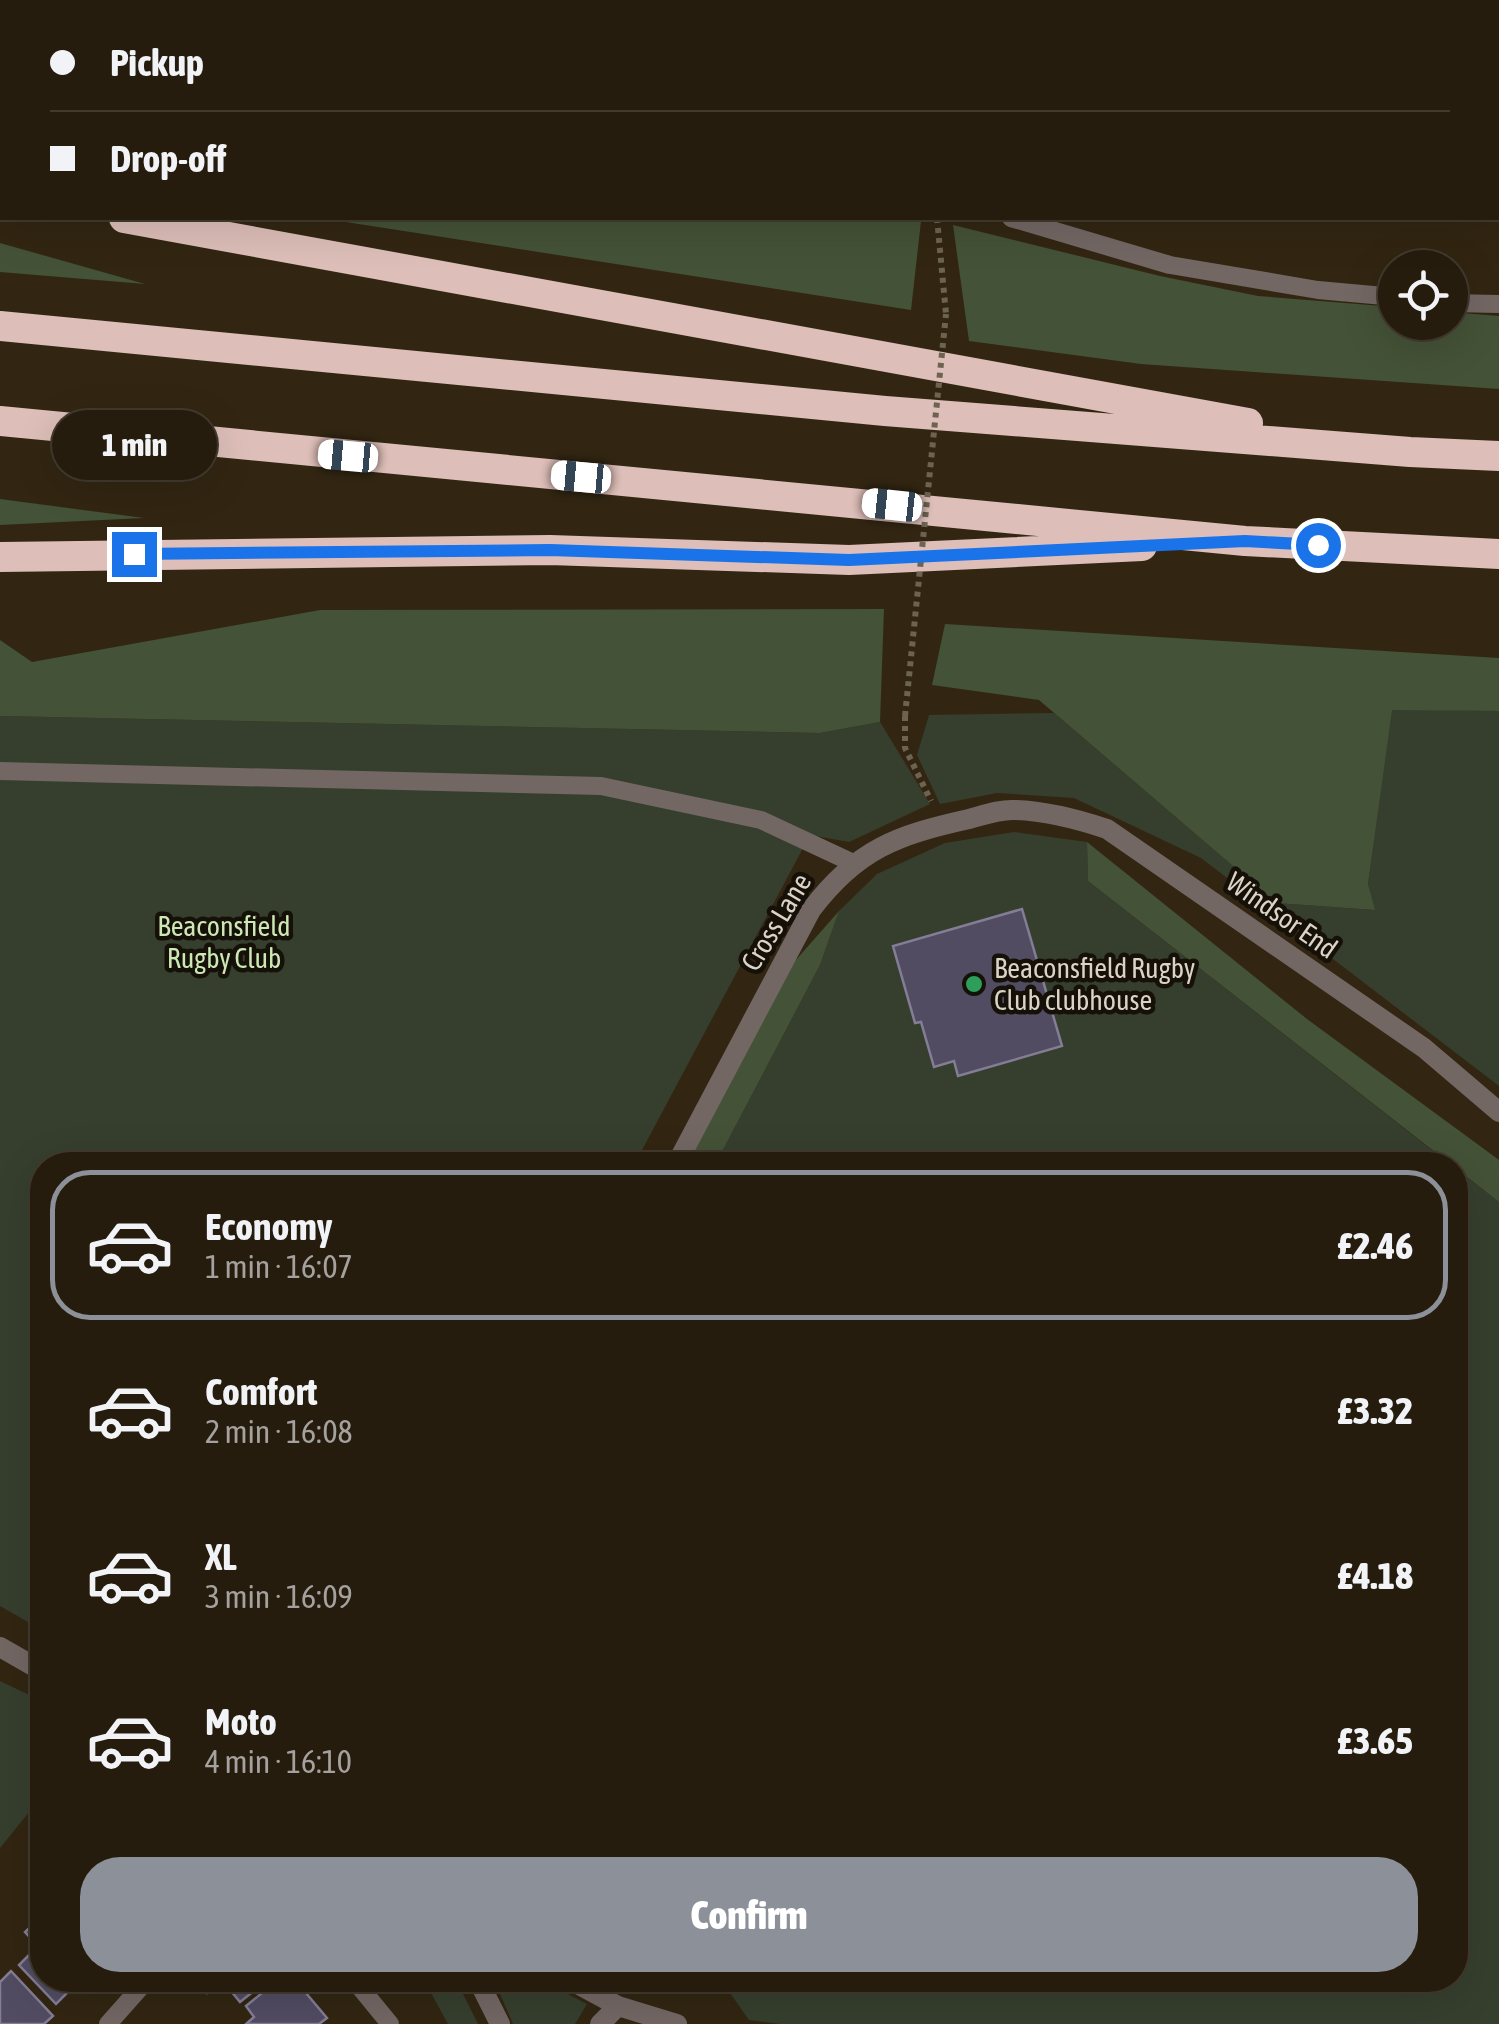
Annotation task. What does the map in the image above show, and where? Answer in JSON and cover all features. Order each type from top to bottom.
[{"type":"highway","points":[[135,220],[1410,452]]},
{"type":"highway","points":[[0,326],[865,409],[1499,456]]},
{"type":"highway","points":[[0,421],[1245,541],[1499,554]]},
{"type":"highway","points":[[0,557],[550,550],[849,560],[1245,541]]},
{"type":"street","name":"Cross Lane","points":[[683,1152],[811,910],[834,879],[853,863],[905,835],[1011,809]]},
{"type":"street","name":"Windsor End","points":[[1011,809],[1071,817],[1107,829],[1424,1048],[1499,1112]]},
{"type":"street","points":[[0,1647],[30,1663]]},
{"type":"street","points":[[484,1992],[500,2024]]},
{"type":"street","points":[[592,1992],[618,2006],[677,2024]]},
{"type":"street","points":[[600,2024],[618,2006]]},
{"type":"lane","points":[[1017,220],[1170,265],[1378,296]]},
{"type":"lane","points":[[1468,303],[1499,304]]},
{"type":"lane","points":[[0,771],[600,786],[761,820],[853,863]]},
{"type":"lane","points":[[108,2024],[136,1992]]},
{"type":"lane","points":[[364,1992],[390,2024]]},
{"type":"path","points":[[937,220],[946,314],[905,716],[905,748],[942,825]]},
{"type":"green space","points":[[333,220],[921,221],[911,310]]},
{"type":"green space","points":[[953,225],[1258,296],[1378,306],[1378,340],[1468,340],[1468,313],[1499,316],[1499,389],[1141,364],[969,341]]},
{"type":"green space","points":[[0,243],[145,284],[0,272]]},
{"type":"green space","points":[[0,499],[144,518],[0,525]]},
{"type":"green space","points":[[884,609],[880,722],[820,733],[0,716],[0,640],[32,662],[320,610]]},
{"type":"green space","points":[[945,624],[1499,658],[1499,711],[1392,710],[1368,884],[1375,910],[1276,903],[1039,700],[932,685]]},
{"type":"green space","points":[[1391,709],[1499,711],[1499,1086],[1201,858],[1074,798],[997,793],[940,804],[917,755],[929,715],[1054,713],[1276,903],[1374,910],[1368,884]]},
{"type":"green space","name":"Beaconsfield Rugby Club","points":[[0,716],[820,733],[880,722],[930,804],[849,842],[810,835],[641,1152],[30,1152],[30,1623],[0,1606]]},
{"type":"green space","points":[[1014,832],[1087,842],[1088,881],[1434,1152],[722,1152],[820,965],[839,911],[877,874],[945,843]]},
{"type":"green space","points":[[1087,842],[1307,1019],[1499,1160],[1499,1202],[1468,1178],[1468,1152],[1435,1152],[1088,881]]},
{"type":"green space","points":[[839,911],[820,965],[722,1152],[684,1152],[759,1002]]},
{"type":"green space","points":[[1468,1178],[1499,1202],[1499,2024],[781,2024],[749,2020],[729,1992],[1468,1992]]},
{"type":"green space","points":[[0,1681],[30,1695],[30,1811],[0,1848]]},
{"type":"green space","points":[[431,1992],[462,1992],[478,2024],[448,2024]]},
{"type":"green space","points":[[499,1992],[564,1992],[587,2004],[575,2024],[513,2024]]},
{"type":"building","name":"Beaconsfield Rugby Club clubhouse","points":[[1022,909],[1062,1046],[958,1076],[954,1061],[934,1067],[921,1022],[915,1023],[893,946]]},
{"type":"building","points":[[30,1954],[30,1977],[19,1965]]},
{"type":"building","points":[[11,1971],[53,2016],[44,2024],[0,2024],[0,1982]]},
{"type":"building","points":[[45,1992],[68,1992],[56,2004]]},
{"type":"building","points":[[232,1992],[253,1992],[240,2002]]},
{"type":"building","points":[[263,1992],[305,1992],[327,2018],[319,2024],[246,2024],[254,2017],[246,2006]]},
{"type":"place","name":"Beaconsfield Rugby Club clubhouse","points":[[974,984]]},
{"type":"route","points":[[134,554],[550,550],[849,560],[1245,541],[1318,545]]}]
